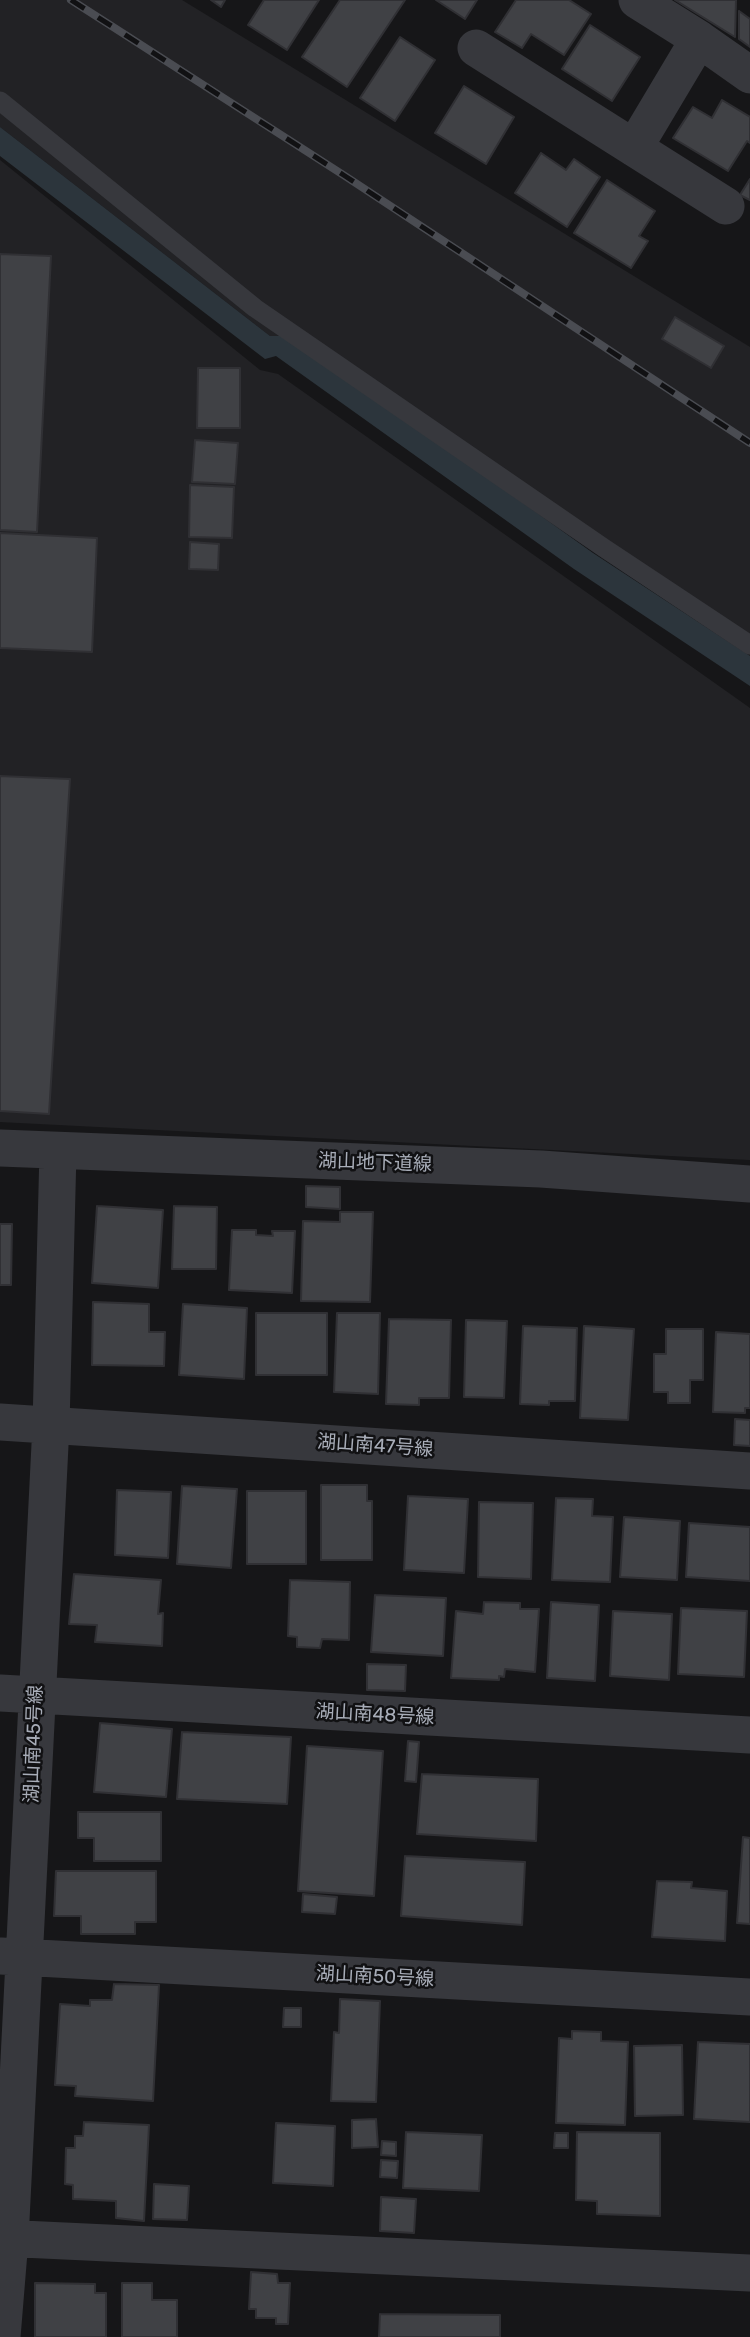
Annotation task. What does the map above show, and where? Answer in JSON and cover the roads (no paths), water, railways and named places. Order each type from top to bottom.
[{"type":"street","points":[[636,0],[750,75]]},
{"type":"street","points":[[634,148],[699,39]]},
{"type":"street","points":[[476,48],[726,206]]},
{"type":"street","name":"湖山地下道線","points":[[0,1148],[541,1168],[750,1184]]},
{"type":"street","name":"湖山南45号線","points":[[2,2337],[12,1957],[36,1696],[51,1425],[58,1151]]},
{"type":"street","name":"湖山南47号線","points":[[0,1422],[750,1471]]},
{"type":"street","name":"湖山南48号線","points":[[0,1693],[750,1735]]},
{"type":"street","name":"湖山南50号線","points":[[12,1957],[750,1997]]},
{"type":"street","points":[[5,2238],[750,2273]]},
{"type":"lane","points":[[0,101],[255,308],[750,645]]},
{"type":"railway","points":[[71,0],[345,176],[750,443]]}]
